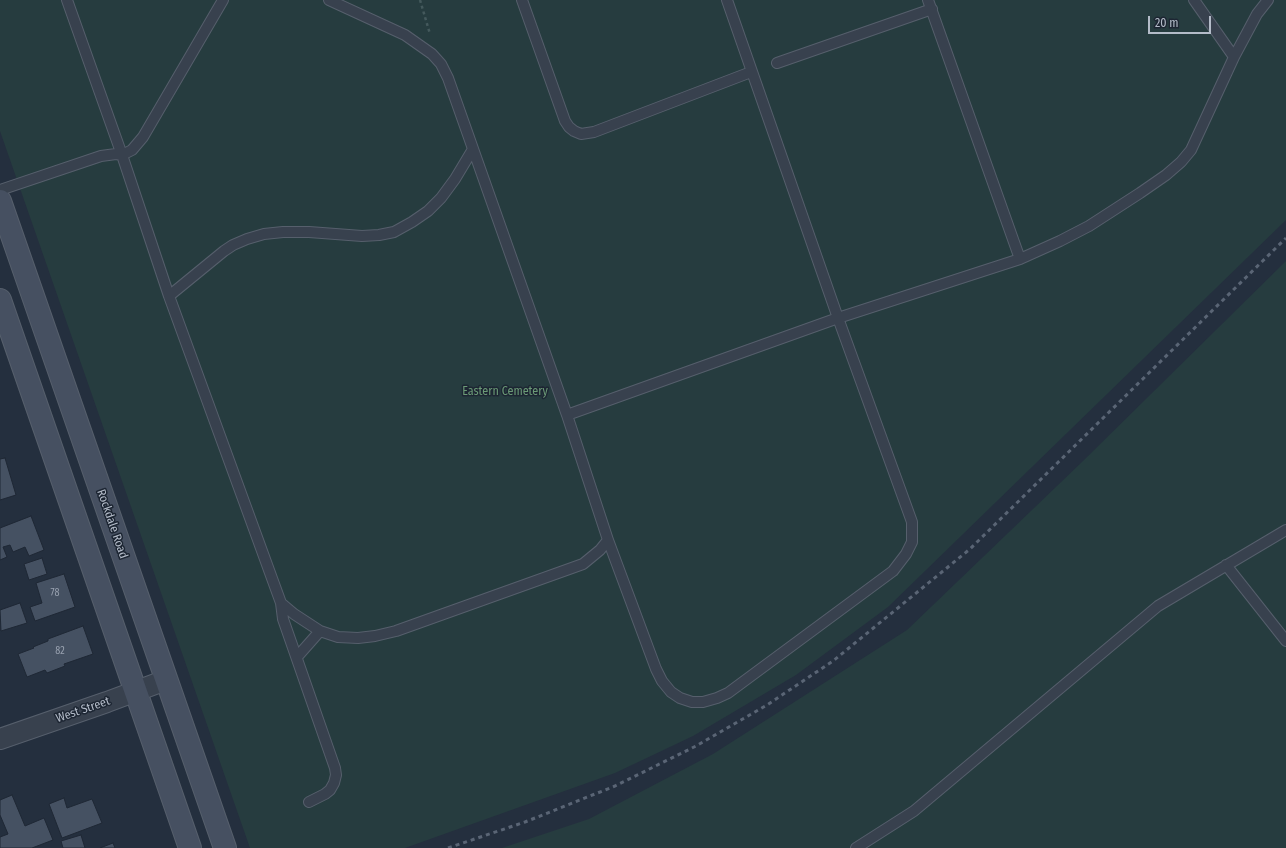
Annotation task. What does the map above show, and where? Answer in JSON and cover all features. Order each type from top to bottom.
[{"type":"main road","name":"Rockdale Road","points":[[0,201],[166,680],[226,848]]},
{"type":"main road","points":[[0,300],[190,848]]},
{"type":"street","name":"West Street","points":[[0,739],[166,680]]},
{"type":"lane","points":[[67,0],[122,154],[168,296],[281,602],[283,619],[335,768],[336,775],[330,790],[309,802]]},
{"type":"lane","points":[[0,190],[101,156],[122,154],[132,150],[143,137],[223,0]]},
{"type":"lane","points":[[329,0],[405,35],[432,54],[441,64],[448,78],[567,414],[608,540],[656,669],[662,681],[671,692],[680,698],[692,702],[703,702],[728,693],[893,571],[906,554],[912,542],[912,522],[838,318],[727,0]]},
{"type":"lane","points":[[522,0],[565,121],[574,132],[581,134],[594,132],[751,72]]},
{"type":"lane","points":[[1194,0],[1234,57]]},
{"type":"lane","points":[[567,414],[838,318],[1020,259],[1089,226],[1166,175],[1181,162],[1190,150],[1256,14],[1268,0]]},
{"type":"lane","points":[[777,63],[930,5],[1020,259]]},
{"type":"lane","points":[[168,296],[233,245],[264,234],[309,232],[362,236],[394,232],[428,211],[441,198],[455,179],[473,149]]},
{"type":"lane","points":[[856,848],[914,811],[1158,606],[1286,530]]},
{"type":"lane","points":[[281,602],[294,614],[320,631],[338,637],[358,638],[375,636],[396,631],[578,566],[592,558],[608,540]]},
{"type":"lane","points":[[1226,565],[1286,641]]},
{"type":"lane","points":[[297,657],[320,631]]},
{"type":"path","points":[[420,0],[429,27],[432,54]]},
{"type":"green space","name":"Eastern Cemetery","points":[[0,0],[1286,0],[1286,220],[888,607],[796,675],[693,736],[615,773],[405,848],[250,848],[0,131]]},
{"type":"green space","points":[[1286,261],[1286,848],[502,848],[589,819],[713,754],[907,630],[1083,461]]},
{"type":"building","points":[[5,458],[16,495],[0,500],[0,459]]},
{"type":"building","points":[[31,516],[44,550],[29,556],[25,547],[13,552],[10,545],[3,547],[7,557],[0,560],[0,528]]},
{"type":"building","points":[[42,558],[47,574],[29,580],[24,564]]},
{"type":"building","points":[[64,574],[75,607],[35,621],[30,607],[42,603],[36,583]]},
{"type":"building","points":[[20,603],[27,623],[1,631],[0,610]]},
{"type":"building","points":[[83,626],[93,654],[64,664],[65,666],[47,673],[45,670],[27,677],[18,654],[48,641],[48,639]]},
{"type":"building","points":[[12,795],[25,826],[44,818],[53,840],[32,848],[0,848],[0,837],[8,834],[0,815],[0,800]]},
{"type":"building","points":[[64,798],[67,808],[92,799],[102,823],[62,838],[49,804]]},
{"type":"building","points":[[81,835],[85,848],[63,848],[61,841]]},
{"type":"building","points":[[113,843],[115,848],[100,848]]},
{"type":"railway","points":[[448,848],[525,822],[615,786],[696,746],[767,705],[833,661],[970,549],[1286,238]]}]
